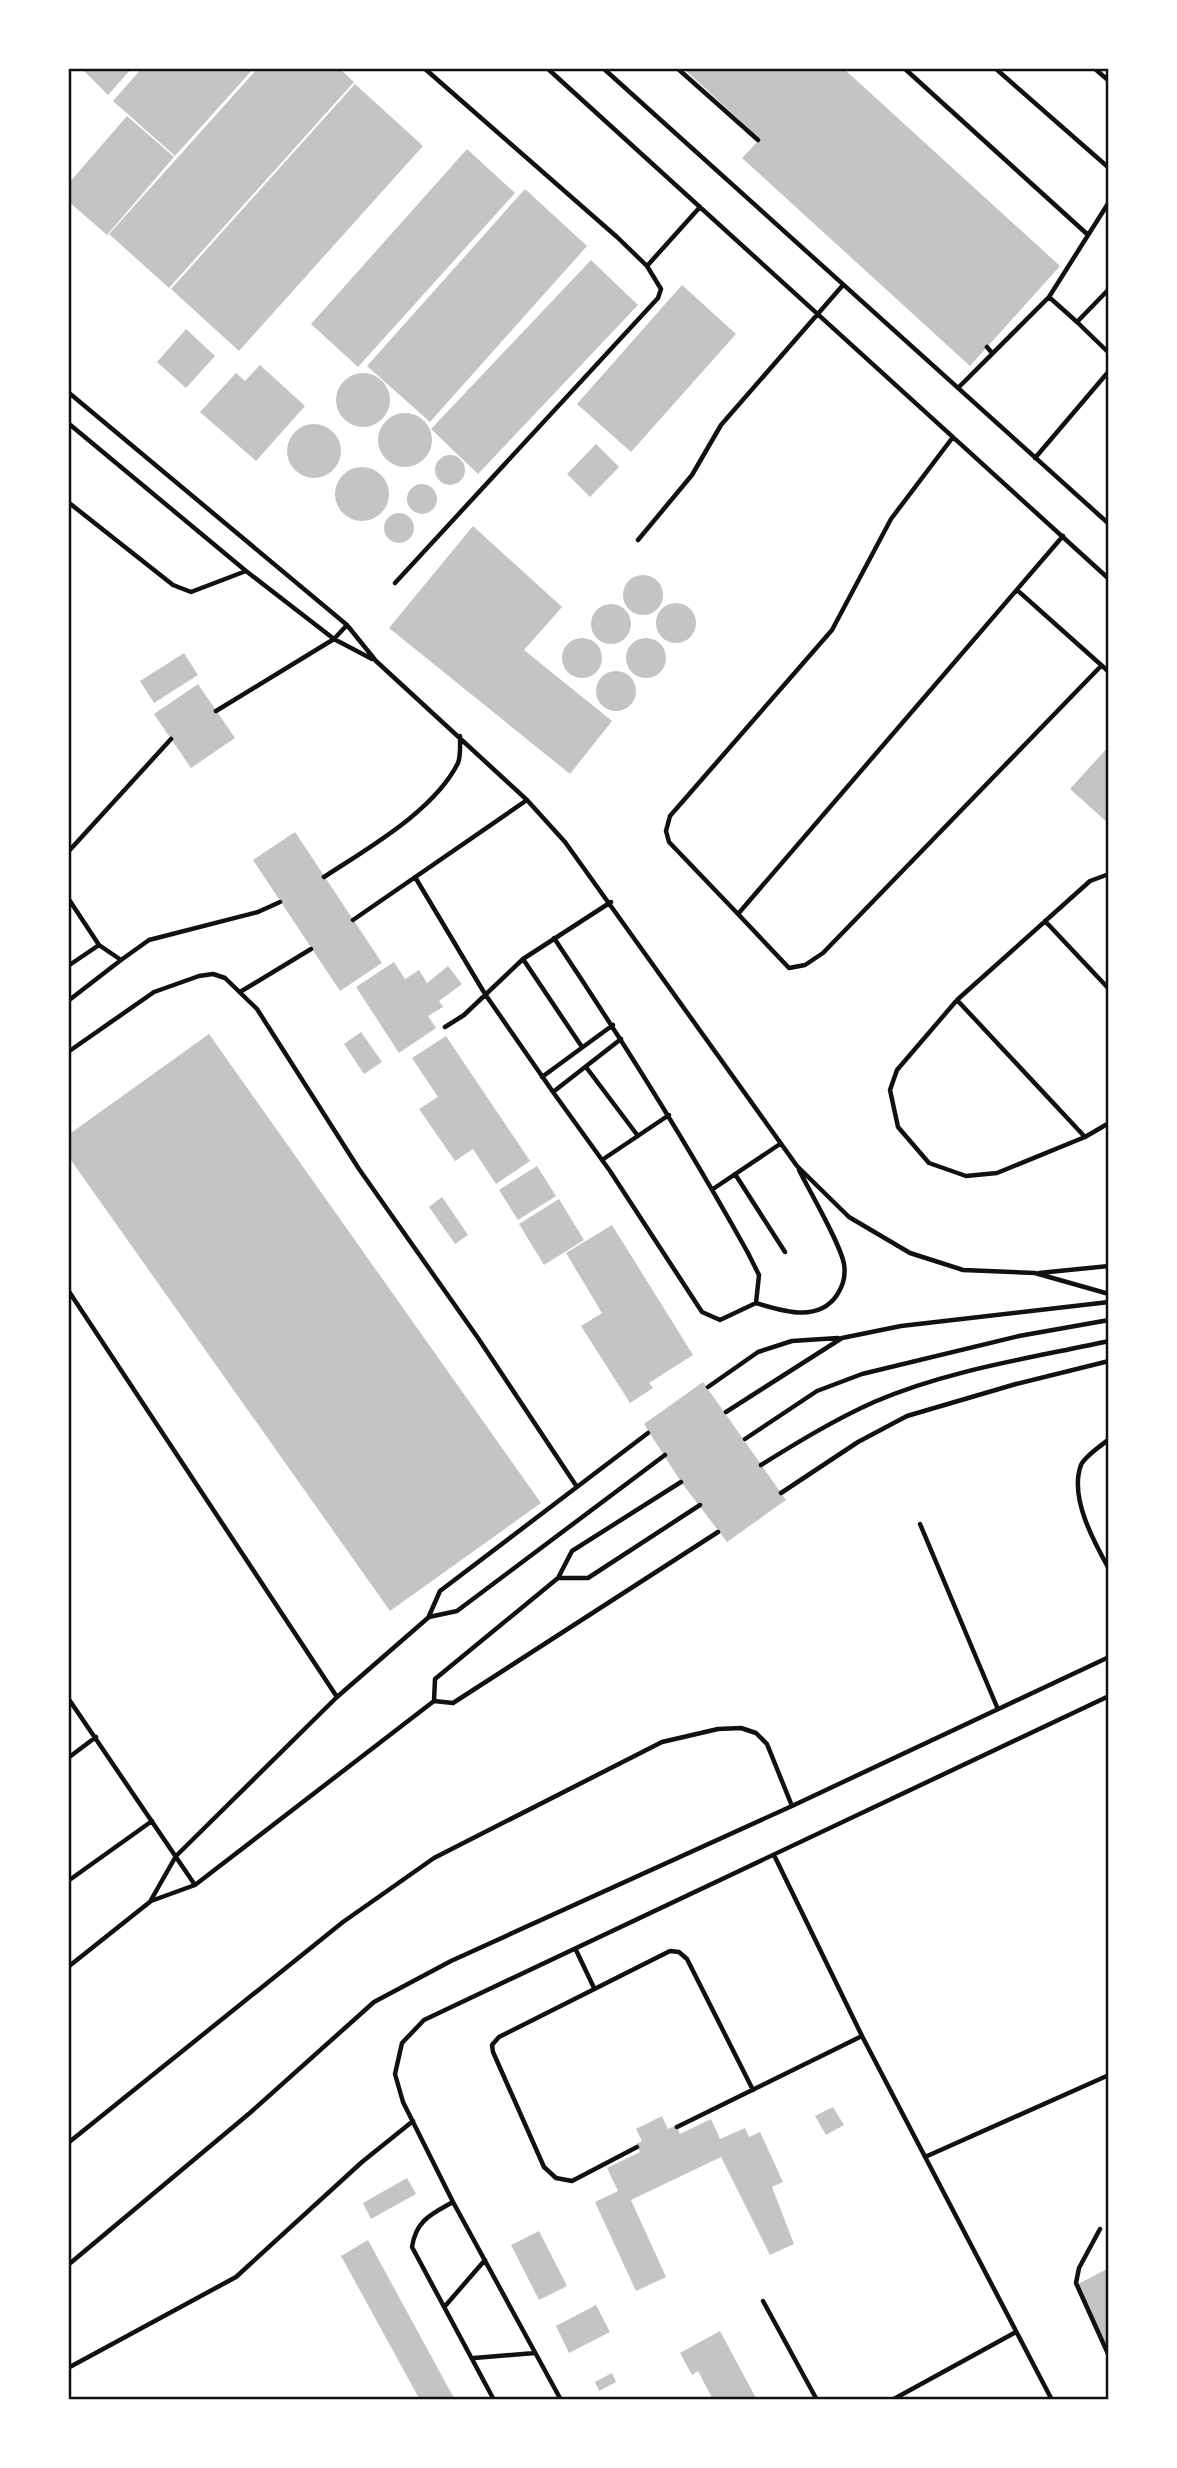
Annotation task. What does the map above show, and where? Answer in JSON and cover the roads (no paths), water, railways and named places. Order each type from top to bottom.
[{"type":"lane","points":[[395,583],[657,298],[661,289],[648,266],[424,68]]},
{"type":"lane","points":[[547,68],[1109,579]]},
{"type":"lane","points":[[603,68],[1109,524]]},
{"type":"lane","points":[[677,68],[758,140]]},
{"type":"lane","points":[[904,68],[1087,234]]},
{"type":"lane","points":[[995,68],[1109,168]]},
{"type":"lane","points":[[1094,68],[1109,82]]},
{"type":"lane","points":[[958,388],[1049,297],[1109,202]]},
{"type":"lane","points":[[648,266],[700,207]]},
{"type":"lane","points":[[638,540],[692,475],[721,425],[843,285]]},
{"type":"lane","points":[[1077,322],[1109,289]]},
{"type":"lane","points":[[1049,297],[1109,353]]},
{"type":"lane","points":[[986,348],[992,353]]},
{"type":"lane","points":[[1035,458],[1109,371]]},
{"type":"lane","points":[[68,392],[348,625],[376,661],[527,800],[565,842],[611,902],[780,1144],[797,1166],[849,1217],[910,1253],[963,1270],[1035,1273],[1109,1266]]},
{"type":"lane","points":[[68,423],[246,571],[334,639],[376,661]]},
{"type":"lane","points":[[953,437],[891,519],[832,630],[670,816],[666,831],[669,842],[789,968],[805,965],[823,953],[1101,666]]},
{"type":"lane","points":[[68,502],[173,586],[191,592],[246,571]]},
{"type":"lane","points":[[738,914],[1063,536]]},
{"type":"lane","points":[[1017,590],[1109,672]]},
{"type":"lane","points":[[216,711],[334,639],[348,625]]},
{"type":"lane","points":[[324,877],[371,847],[437,794],[459,760],[460,736]]},
{"type":"lane","points":[[68,852],[171,739]]},
{"type":"lane","points":[[353,920],[527,800]]},
{"type":"lane","points":[[1109,874],[1090,881],[957,1000],[897,1070],[890,1090],[898,1127],[929,1163],[966,1176],[997,1173],[1085,1137],[1109,1123]]},
{"type":"lane","points":[[415,877],[485,994],[601,1160],[702,1312],[720,1320],[756,1303],[789,1312],[813,1312],[831,1304],[843,1286],[844,1264],[797,1166]]},
{"type":"lane","points":[[68,898],[99,944],[121,960]]},
{"type":"lane","points":[[68,1001],[149,940],[258,912],[280,902]]},
{"type":"lane","points":[[445,1027],[464,1015],[523,959],[611,902]]},
{"type":"lane","points":[[1045,921],[1109,989]]},
{"type":"lane","points":[[554,938],[621,1039],[713,1189],[759,1275],[756,1303]]},
{"type":"lane","points":[[68,966],[99,944]]},
{"type":"lane","points":[[240,992],[312,949]]},
{"type":"lane","points":[[523,959],[582,1047]]},
{"type":"lane","points":[[68,1052],[154,992],[213,974],[225,978],[257,1009],[359,1169],[577,1487]]},
{"type":"lane","points":[[957,1000],[1085,1137]]},
{"type":"lane","points":[[542,1077],[612,1025]]},
{"type":"lane","points":[[553,1092],[621,1039]]},
{"type":"lane","points":[[586,1067],[638,1136]]},
{"type":"lane","points":[[601,1160],[669,1115]]},
{"type":"lane","points":[[713,1189],[780,1144]]},
{"type":"lane","points":[[736,1174],[785,1252]]},
{"type":"lane","points":[[1035,1273],[1109,1294]]},
{"type":"lane","points":[[68,1290],[337,1697]]},
{"type":"lane","points":[[708,1387],[758,1352],[792,1341],[842,1338],[901,1326],[1109,1302]]},
{"type":"lane","points":[[745,1439],[817,1391],[862,1374],[1019,1336],[1109,1320]]},
{"type":"lane","points":[[726,1412],[842,1338]]},
{"type":"lane","points":[[761,1465],[815,1431],[876,1402],[940,1379],[1109,1341]]},
{"type":"lane","points":[[781,1493],[858,1442],[907,1416],[1016,1384],[1109,1361]]},
{"type":"lane","points":[[151,1901],[176,1856],[337,1697],[429,1617],[440,1591],[649,1433]]},
{"type":"lane","points":[[1109,1439],[1082,1464],[1078,1485],[1082,1506],[1109,1569]]},
{"type":"lane","points":[[429,1617],[457,1611],[665,1455]]},
{"type":"lane","points":[[434,1701],[435,1679],[558,1578],[572,1551],[681,1482]]},
{"type":"lane","points":[[558,1578],[588,1578],[700,1505]]},
{"type":"lane","points":[[920,1524],[997,1707]]},
{"type":"lane","points":[[68,1967],[151,1901],[195,1885],[434,1701],[453,1703],[718,1532]]},
{"type":"lane","points":[[68,2265],[251,2112],[374,2002],[451,1961],[792,1806],[997,1707],[1109,1657]]},
{"type":"lane","points":[[561,2400],[453,2202],[403,2102],[395,2074],[402,2043],[424,2020],[1109,1696]]},
{"type":"lane","points":[[68,1698],[195,1885]]},
{"type":"lane","points":[[68,2143],[343,1922],[434,1858],[662,1742],[718,1729],[741,1728],[756,1733],[767,1744],[792,1806]]},
{"type":"lane","points":[[68,1758],[96,1737]]},
{"type":"lane","points":[[68,1881],[152,1821]]},
{"type":"lane","points":[[774,1855],[862,2036],[1052,2400]]},
{"type":"lane","points":[[576,1950],[594,1987]]},
{"type":"lane","points":[[637,2147],[572,2181],[556,2178],[544,2167],[492,2045],[499,2037],[594,1987],[670,1951],[679,1952],[687,1959],[753,2090]]},
{"type":"lane","points":[[677,2127],[862,2036]]},
{"type":"lane","points":[[925,2157],[1109,2075]]},
{"type":"lane","points":[[68,2368],[236,2277],[362,2162],[414,2121]]},
{"type":"lane","points":[[453,2202],[422,2220],[414,2233],[412,2247],[446,2305],[494,2400]]},
{"type":"lane","points":[[1100,2229],[1079,2268],[1076,2283],[1109,2356]]},
{"type":"lane","points":[[446,2305],[485,2260]]},
{"type":"lane","points":[[763,2301],[817,2400]]},
{"type":"lane","points":[[892,2400],[1016,2332]]},
{"type":"lane","points":[[474,2358],[535,2353]]}]
